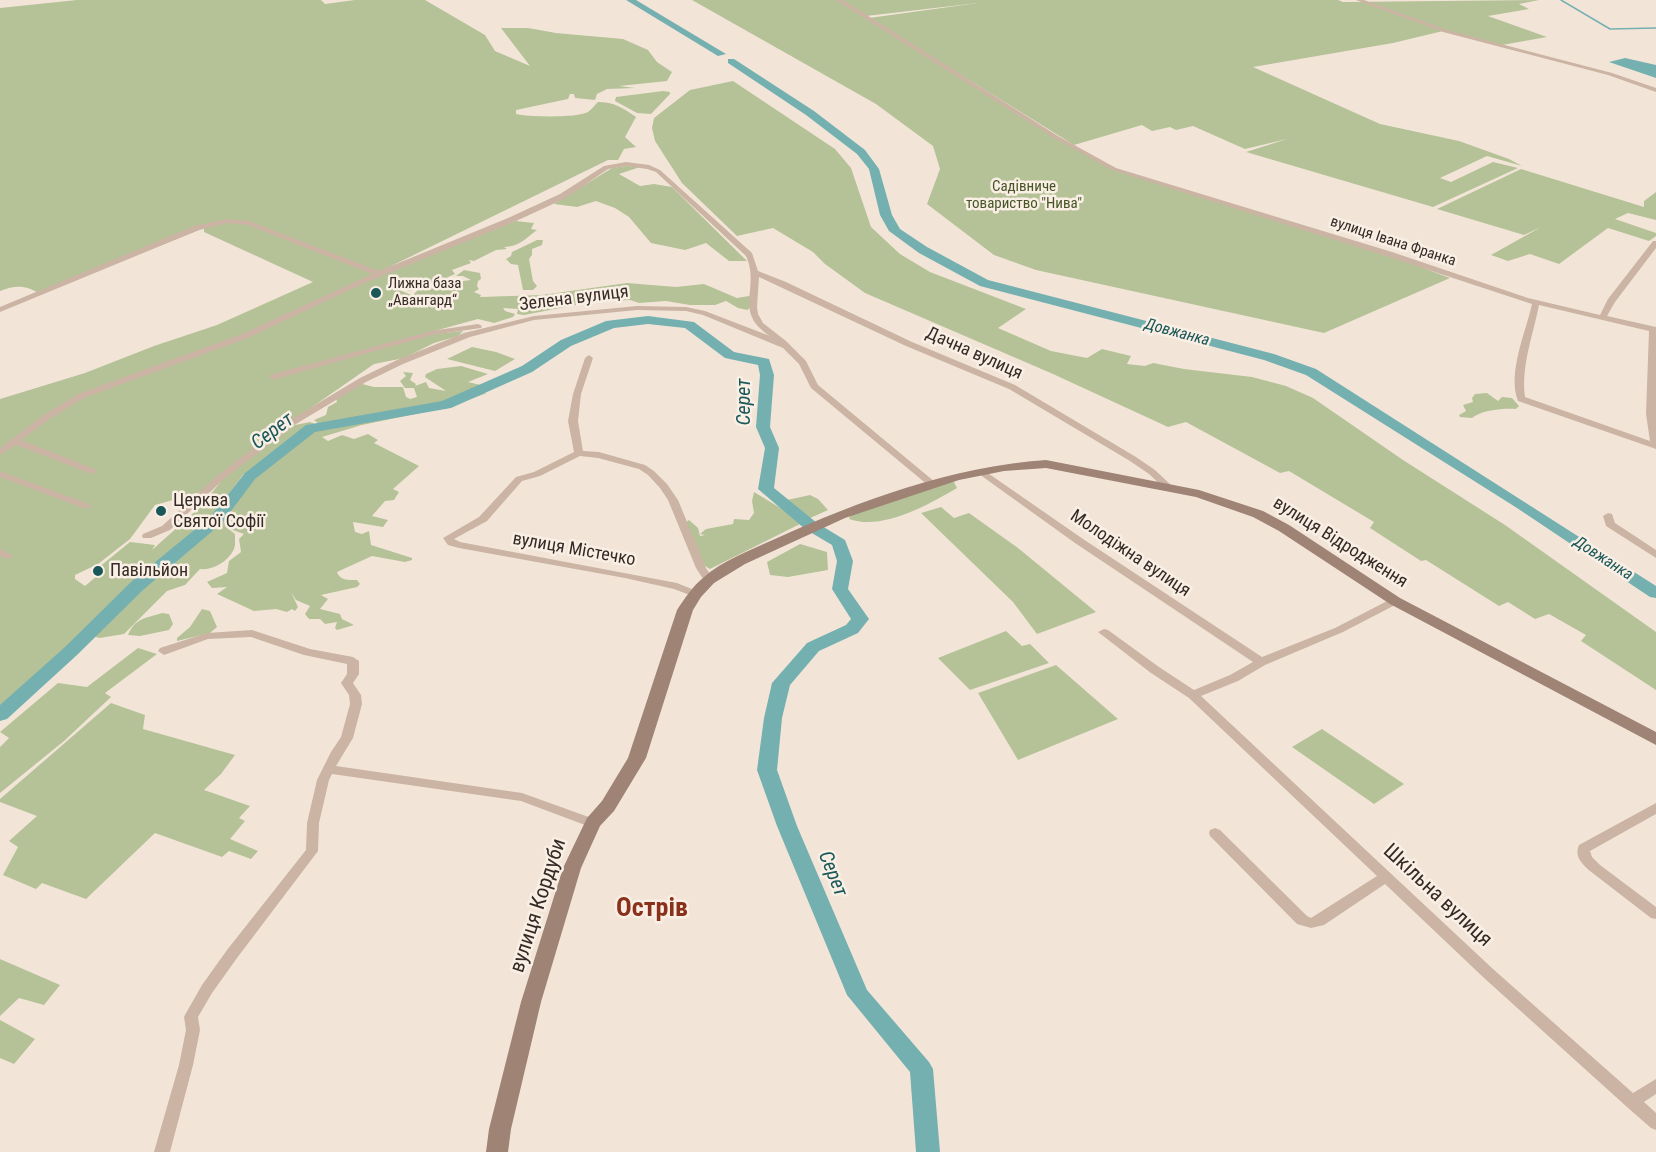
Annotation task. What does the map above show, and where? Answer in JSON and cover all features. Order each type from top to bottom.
[{"type":"street","name":"вулиця Івана Франка","points":[[838,0],[1056,137],[1124,173],[1380,251],[1536,302],[1655,329]]},
{"type":"street","points":[[1359,0],[1445,31],[1550,58],[1656,90]]},
{"type":"street","points":[[0,452],[45,418],[81,396],[245,336],[379,274],[540,207],[572,191],[606,167],[626,164],[649,167],[664,176],[749,255],[755,265],[756,273],[753,301],[757,322],[786,346]]},
{"type":"street","points":[[0,310],[181,234],[227,221],[249,223],[379,274]]},
{"type":"street","points":[[1603,316],[1611,301],[1656,243]]},
{"type":"street","name":"Дачна вулиця","points":[[756,273],[909,344],[1012,387],[1133,459],[1167,486]]},
{"type":"street","points":[[1536,302],[1524,348],[1521,399],[1654,446],[1651,414],[1655,329]]},
{"type":"street","name":"Зелена вулиця","points":[[147,536],[166,528],[221,477],[293,422],[363,380],[400,362],[454,340],[546,316],[637,308],[686,309],[705,313],[786,346],[802,363],[814,386],[932,484]]},
{"type":"street","points":[[273,377],[431,333],[546,316]]},
{"type":"street","points":[[588,358],[577,394],[573,421],[579,453],[620,459],[651,473],[673,500],[700,568],[710,580]]},
{"type":"street","points":[[15,441],[92,471]]},
{"type":"street","name":"вулиця Містечко","points":[[579,453],[537,474],[519,479],[483,519],[448,538],[452,543],[677,586],[695,594]]},
{"type":"street","name":"вулиця Відродження","points":[[792,536],[840,515],[932,484],[1004,467],[1046,464],[1167,486],[1230,503],[1284,528],[1395,602],[1656,739]]},
{"type":"street","name":"Молодіжна вулиця","points":[[982,472],[1261,662]]},
{"type":"street","points":[[0,474],[86,506]]},
{"type":"street","points":[[1608,516],[1610,524],[1656,555]]},
{"type":"street","name":"вулиця Кордуби","points":[[497,1152],[531,1002],[572,868],[593,823],[608,806],[637,758],[685,610],[695,594],[710,580],[740,561],[792,536]]},
{"type":"street","points":[[1193,695],[1234,678],[1261,662],[1339,630],[1395,602]]},
{"type":"street","name":"Шкільна вулиця","points":[[1104,632],[1193,695],[1385,877],[1656,1123]]},
{"type":"street","points":[[162,1152],[186,1065],[193,1029],[191,1017],[232,954],[312,851],[313,823],[318,796],[337,752],[347,738],[356,704],[355,695],[347,683],[353,674],[353,661],[308,652],[252,633],[207,636],[164,651]]},
{"type":"street","points":[[329,769],[522,797],[593,823]]},
{"type":"street","points":[[1656,808],[1584,848],[1583,853],[1586,860],[1595,868],[1656,914]]},
{"type":"street","points":[[1215,833],[1302,920],[1311,923],[1319,921],[1385,877]]},
{"type":"street","points":[[1632,1102],[1656,1086]]},
{"type":"green space","points":[[77,0],[321,0],[325,4],[355,0],[425,0],[485,35],[495,51],[530,66],[501,28],[528,28],[623,39],[648,50],[657,62],[672,72],[667,81],[619,86],[635,88],[607,89],[597,94],[595,100],[575,98],[574,94],[570,94],[568,99],[516,110],[516,114],[574,115],[588,112],[598,102],[614,104],[636,117],[625,137],[636,147],[624,149],[618,160],[608,160],[377,273],[516,221],[534,223],[531,229],[537,230],[518,244],[504,247],[507,249],[496,250],[474,261],[469,260],[471,263],[452,270],[455,274],[438,281],[410,291],[388,285],[420,299],[414,294],[419,289],[449,290],[463,281],[471,280],[463,276],[456,276],[464,270],[480,273],[481,279],[477,286],[479,289],[474,292],[481,295],[480,297],[542,295],[627,283],[676,287],[704,284],[737,298],[749,296],[753,298],[754,305],[747,310],[726,301],[715,305],[690,305],[666,301],[639,303],[630,300],[591,302],[524,315],[517,314],[518,309],[503,308],[515,314],[513,317],[494,323],[478,319],[369,349],[425,335],[463,331],[458,336],[434,343],[404,358],[374,364],[266,439],[201,492],[155,505],[130,539],[98,564],[75,575],[75,579],[85,586],[104,570],[98,568],[130,542],[155,545],[152,550],[199,508],[228,473],[295,425],[310,422],[315,424],[301,431],[296,440],[310,432],[336,424],[447,404],[478,393],[487,393],[449,407],[362,425],[322,437],[328,441],[342,435],[354,439],[368,434],[378,440],[374,443],[419,466],[393,489],[399,492],[394,500],[385,501],[372,516],[388,520],[383,527],[353,522],[355,532],[362,534],[369,531],[371,545],[412,558],[412,560],[405,562],[372,556],[337,572],[338,575],[348,580],[357,580],[360,584],[357,587],[321,595],[328,599],[320,609],[340,614],[342,619],[354,625],[337,630],[335,628],[337,622],[325,624],[320,619],[309,619],[305,614],[310,606],[296,600],[291,592],[298,607],[295,611],[292,609],[287,612],[276,609],[254,611],[217,594],[227,587],[212,588],[207,582],[227,573],[229,561],[241,552],[239,539],[244,534],[228,528],[235,534],[235,545],[231,555],[222,563],[211,568],[200,569],[185,585],[167,591],[124,634],[100,638],[92,636],[91,629],[107,616],[117,612],[143,581],[115,601],[20,695],[0,708],[0,399],[85,373],[217,325],[313,282],[204,232],[204,228],[40,294],[21,287],[0,291],[0,8]],"holes":[[[293,441],[252,473],[222,507],[225,512],[218,520],[145,579],[177,548],[194,539],[243,475]],[[237,510],[227,528],[225,526]]]},
{"type":"green space","name":"Садівниче товариство \"Нива\"","points":[[692,0],[837,0],[1022,117],[1112,169],[1407,262],[1450,278],[1324,333],[1036,270],[994,255],[927,204],[940,169],[933,146],[876,104]]},
{"type":"green space","points":[[841,0],[1338,0],[1343,2],[1539,0],[1519,4],[1529,9],[1488,16],[1547,37],[1502,45],[1443,31],[1393,43],[1253,67],[1380,124],[1459,141],[1522,166],[1487,156],[1440,178],[1451,182],[1493,162],[1518,168],[1433,207],[1246,152],[1287,139],[1245,149],[1193,126],[1176,130],[1170,127],[1152,131],[1142,125],[1074,145],[869,18],[978,3],[866,16]]},
{"type":"green space","points":[[733,81],[835,149],[851,168],[871,227],[900,254],[930,272],[1026,309],[998,328],[1051,351],[1087,358],[1102,349],[1131,356],[1127,364],[1145,366],[1153,363],[1252,377],[1286,386],[1313,398],[1403,460],[1505,525],[1656,632],[1656,690],[1581,641],[1586,635],[1549,614],[1535,619],[1508,602],[1499,606],[1426,560],[1421,561],[1370,528],[1374,522],[1289,471],[1280,473],[1186,422],[1168,427],[1053,374],[865,293],[825,264],[813,252],[773,228],[737,236],[682,183],[655,141],[652,128],[654,118],[690,90]]},
{"type":"green space","points":[[670,92],[670,94],[651,114],[637,113],[615,101],[616,97]]},
{"type":"green space","points":[[640,167],[619,174],[640,186],[654,184],[672,187],[747,261],[729,261],[706,243],[685,250],[651,243],[629,217],[615,208],[596,201],[577,207],[554,204],[612,168]]},
{"type":"green space","points":[[1521,169],[1644,207],[1644,201],[1656,192],[1656,220],[1628,213],[1615,219],[1656,233],[1656,236],[1649,241],[1608,228],[1559,264],[1530,254],[1508,261],[1491,255],[1541,227],[1524,235],[1437,209]]},
{"type":"green space","points":[[537,240],[543,240],[542,245],[532,249],[529,259],[533,281],[537,286],[533,290],[523,290],[518,265],[511,264],[506,259],[511,256],[512,252]]},
{"type":"green space","points":[[472,347],[515,359],[495,371],[447,359]]},
{"type":"green space","points":[[461,366],[488,374],[468,382],[485,386],[472,394],[450,402],[319,424],[314,420],[326,415],[328,407],[337,402],[336,398],[362,384],[374,387],[403,387],[406,397],[410,399],[417,397],[414,388],[405,388],[400,381],[406,376],[403,372],[413,373],[410,380],[416,384],[415,386],[426,382],[429,388],[446,391],[425,377],[426,374],[437,369]]},
{"type":"green space","points":[[1487,393],[1498,401],[1502,397],[1512,398],[1519,406],[1516,409],[1487,411],[1472,418],[1460,417],[1459,415],[1466,411],[1463,405],[1473,402],[1472,398],[1475,394]]},
{"type":"green space","points":[[942,480],[954,482],[957,488],[933,502],[890,519],[862,522],[849,519],[851,513]]},
{"type":"green space","points":[[754,492],[802,523],[710,569],[705,566],[685,523],[689,520],[698,528],[700,536],[705,535],[700,534],[706,529],[733,524],[734,519],[749,520],[754,513],[752,501]]},
{"type":"green space","points":[[810,495],[818,499],[828,510],[808,519],[796,512],[787,500]]},
{"type":"green space","points":[[941,507],[954,518],[969,513],[1018,548],[1096,612],[1037,634],[1013,602],[921,513]]},
{"type":"green space","points":[[800,544],[827,552],[828,570],[788,577],[770,575],[767,562]]},
{"type":"green space","points":[[202,609],[210,611],[217,627],[210,633],[177,641],[177,638],[190,627]]},
{"type":"green space","points":[[162,613],[169,614],[173,624],[169,630],[140,636],[128,635],[138,622]]},
{"type":"green space","points":[[1006,631],[1022,646],[1030,644],[1049,663],[970,690],[938,658]]},
{"type":"green space","points":[[138,648],[157,654],[105,693],[111,697],[64,741],[0,793],[0,747],[9,738],[0,732],[58,683],[87,687]]},
{"type":"green space","points":[[1056,665],[1118,719],[1018,760],[978,693]]},
{"type":"green space","points":[[111,703],[145,715],[143,729],[235,755],[221,774],[204,790],[250,806],[239,818],[245,821],[230,839],[258,851],[251,859],[229,851],[222,857],[155,833],[86,899],[42,883],[36,889],[3,875],[18,847],[9,841],[37,816],[0,802],[0,799]]},
{"type":"green space","points":[[1322,729],[1404,784],[1374,804],[1292,747]]},
{"type":"green space","points":[[0,959],[60,985],[44,1005],[19,998],[0,1016]]},
{"type":"green space","points":[[0,1020],[35,1039],[14,1064],[0,1058]]},
{"type":"water","points":[[1625,58],[1656,65],[1656,78],[1609,62]]},
{"type":"waterway","name":"Довжанка","points":[[630,0],[721,54]]},
{"type":"waterway","points":[[1561,0],[1610,29],[1656,28]]},
{"type":"waterway","name":"Довжанка","points":[[731,61],[810,113],[861,152],[874,169],[886,215],[895,231],[923,250],[984,283],[1269,357],[1311,372],[1522,505],[1656,593]]},
{"type":"waterway","name":"Серет","points":[[0,715],[71,651],[137,586],[216,520],[250,476],[311,428],[446,405],[527,369],[566,343],[611,324],[648,320],[689,325],[730,355],[764,362],[767,375],[763,427],[772,448],[766,489],[811,526],[839,543],[845,561],[840,589],[860,619],[852,629],[813,647],[781,683],[773,718],[767,770],[787,826],[858,995],[921,1069],[928,1152]]},
{"type":"place","name":"Лижна база „Авангард“","points":[[376,293]]},
{"type":"place","name":"Церква Святої Софії","points":[[161,511]]},
{"type":"place","name":"Павільйон","points":[[98,571]]},
{"type":"district","name":"Острів","points":[[652,909]]}]
